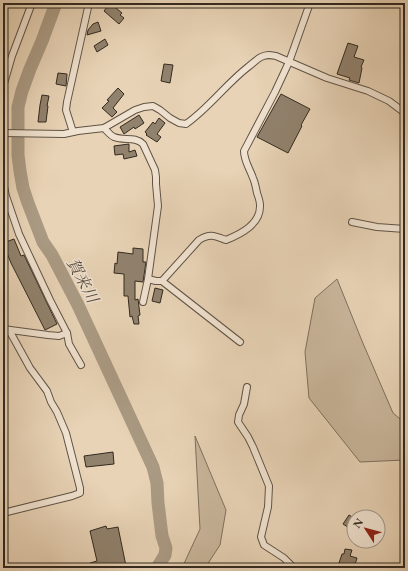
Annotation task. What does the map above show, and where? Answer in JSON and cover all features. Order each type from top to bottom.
[{"type":"street","points":[[3,86],[12,56],[32,3]]},
{"type":"street","points":[[73,132],[66,110],[89,3]]},
{"type":"street","points":[[162,281],[199,240],[206,236],[213,235],[226,240],[246,230],[256,221],[260,205],[254,180],[244,156],[244,151],[289,62],[310,3]]},
{"type":"street","points":[[3,133],[64,134],[104,128],[135,110],[153,106],[179,123],[186,124],[204,110],[226,86],[243,71],[261,57],[269,54],[326,78],[368,91],[389,101],[405,113]]},
{"type":"street","points":[[104,128],[109,134],[118,138],[136,139],[140,141],[143,144],[155,170],[158,206],[148,279],[143,302]]},
{"type":"street","points":[[3,182],[6,196],[19,234],[67,334],[69,344],[81,365]]},
{"type":"street","points":[[352,222],[405,229]]},
{"type":"street","points":[[148,279],[162,281],[240,342]]},
{"type":"street","points":[[6,330],[48,336],[67,334]]},
{"type":"street","points":[[3,513],[80,494],[80,488],[66,433],[57,412],[47,391],[30,368],[6,330]]},
{"type":"street","points":[[247,387],[247,394],[238,422],[253,447],[269,486],[268,507],[261,537],[264,545],[284,558],[294,568]]},
{"type":"shaded area","points":[[337,279],[393,413],[405,423],[405,460],[360,462],[309,398],[305,352],[315,298]]},
{"type":"shaded area","points":[[195,436],[226,510],[220,545],[205,568],[182,568],[200,529]]},
{"type":"building","points":[[110,3],[122,13],[120,15],[124,18],[119,24],[104,11]]},
{"type":"building","points":[[98,22],[101,31],[87,35],[88,30],[93,24]]},
{"type":"building","points":[[105,39],[108,45],[97,52],[94,46]]},
{"type":"building","points":[[348,43],[358,46],[354,57],[364,60],[361,67],[359,83],[349,80],[350,78],[337,74]]},
{"type":"building","points":[[164,64],[173,65],[170,83],[161,81]]},
{"type":"building","points":[[58,73],[67,74],[66,86],[56,84]]},
{"type":"building","points":[[118,88],[124,94],[113,108],[117,112],[112,117],[102,108]]},
{"type":"building","points":[[281,94],[310,109],[288,153],[257,137]]},
{"type":"building","points":[[42,95],[49,96],[46,122],[38,122],[40,105]]},
{"type":"building","points":[[139,115],[144,123],[135,129],[134,127],[124,134],[120,127]]},
{"type":"building","points":[[159,118],[165,123],[157,134],[161,137],[157,142],[146,135],[147,134],[145,132],[153,122],[155,124]]},
{"type":"building","points":[[129,144],[129,152],[135,150],[137,156],[124,159],[123,154],[115,155],[114,146]]},
{"type":"building","points":[[14,239],[21,256],[24,255],[57,324],[45,330],[11,263],[3,243]]},
{"type":"building","points":[[133,248],[143,249],[143,262],[146,262],[143,282],[135,281],[135,300],[138,299],[140,315],[138,316],[139,324],[134,324],[132,316],[130,317],[128,296],[124,296],[124,274],[114,273],[115,263],[117,264],[118,252],[133,254]]},
{"type":"building","points":[[155,288],[163,290],[160,303],[152,301]]},
{"type":"building","points":[[113,452],[114,464],[86,467],[84,456]]},
{"type":"building","points":[[106,526],[107,529],[118,527],[126,566],[115,568],[92,568],[90,563],[97,561],[90,531]]},
{"type":"building","points":[[345,549],[352,550],[350,556],[357,558],[354,568],[344,568],[338,566]]},
{"type":"waterway","name":"賀来川","points":[[56,3],[30,69],[18,107],[18,155],[23,188],[43,242],[52,255],[78,305],[153,467],[157,483],[162,536],[166,548],[165,555],[157,568]]}]
